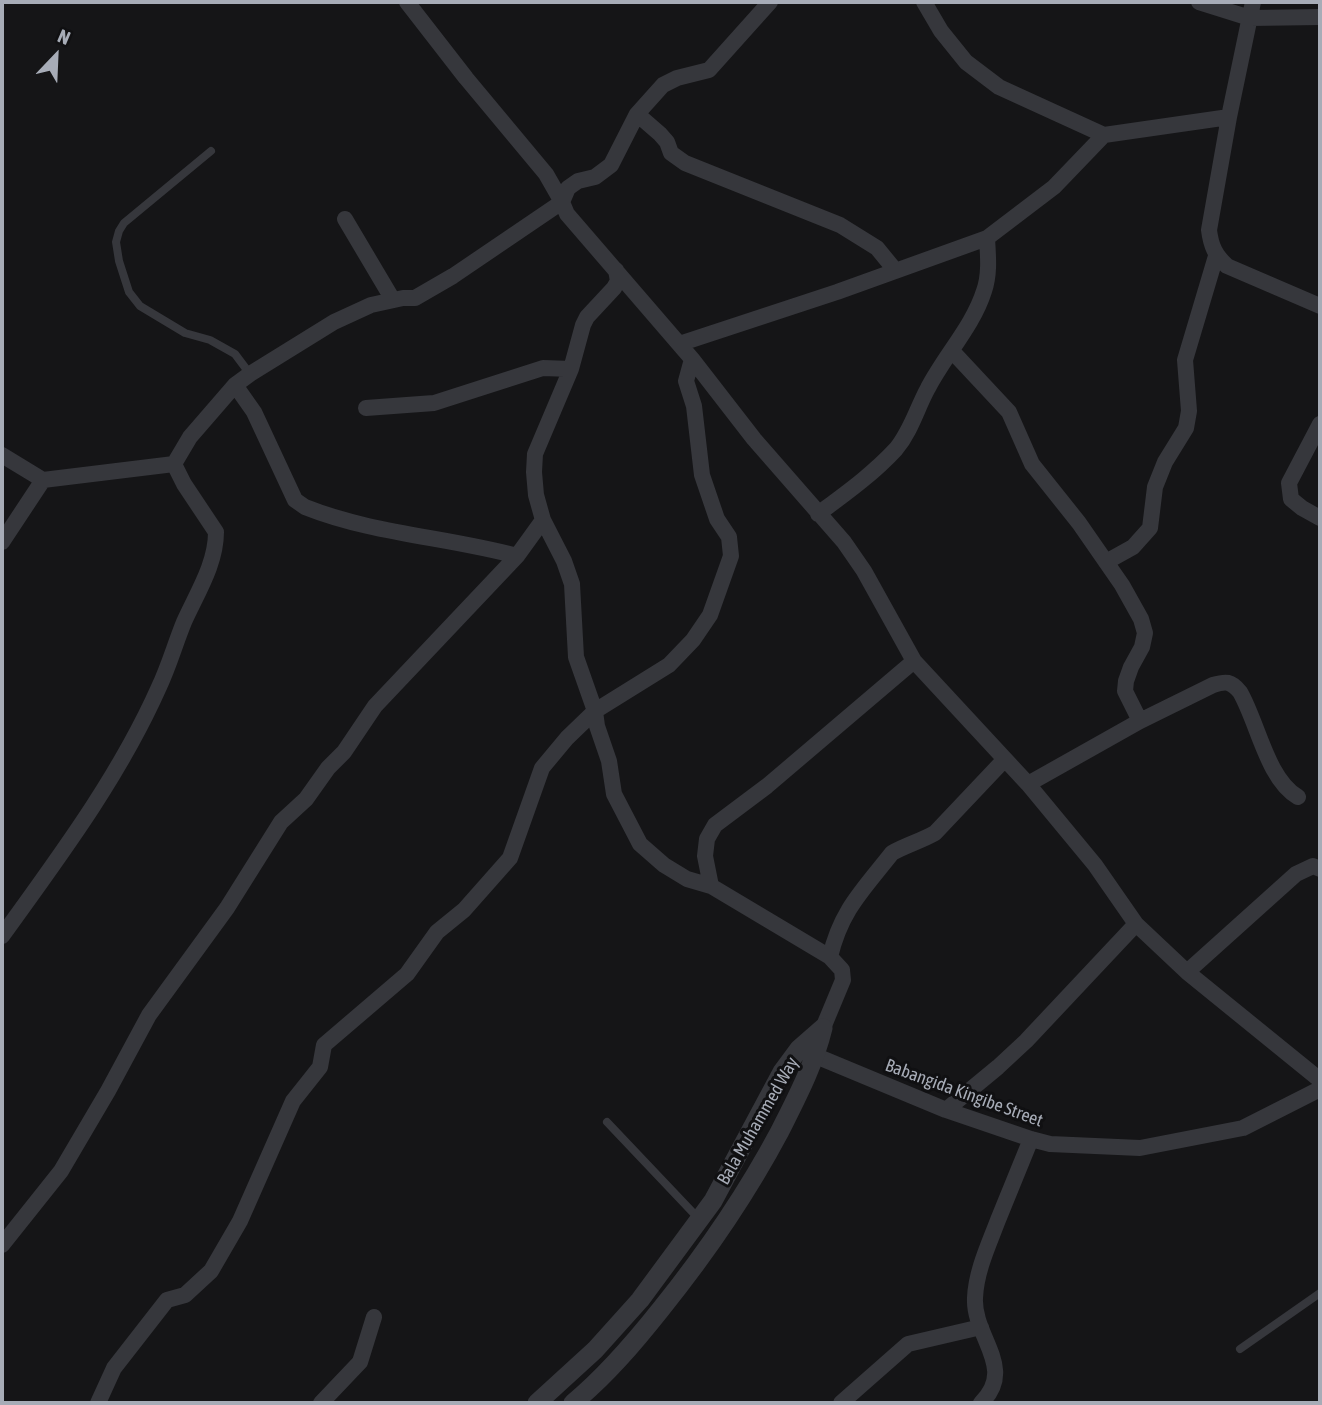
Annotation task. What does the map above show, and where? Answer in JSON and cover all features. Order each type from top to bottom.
[{"type":"street","points":[[174,464],[190,437],[235,386],[250,374],[334,322],[371,305],[415,298],[453,276],[562,202],[568,188],[578,181],[595,177],[611,165],[637,114],[663,85],[677,78],[709,70],[770,2]]},
{"type":"street","points":[[924,2],[966,62],[999,87],[1104,135],[1228,117]]},
{"type":"street","points":[[1199,2],[1250,19],[1320,17]]},
{"type":"street","points":[[1253,2],[1228,117],[1209,230],[1210,242],[1216,256],[1227,266],[1320,306]]},
{"type":"street","points":[[413,4],[466,78],[547,174],[567,214],[692,359],[754,439],[844,542],[864,571],[914,661],[1028,784],[1095,865],[1136,924],[1187,972],[1320,1080]]},
{"type":"street","points":[[637,114],[667,142],[671,153],[685,163],[840,225],[877,248],[895,270]]},
{"type":"street","points":[[679,344],[837,292],[987,238],[1054,187],[1104,135]]},
{"type":"street","points":[[345,219],[393,300]]},
{"type":"street","points":[[818,514],[877,468],[909,431],[929,386],[952,351],[985,290],[988,267],[987,238]]},
{"type":"street","points":[[1106,562],[1133,547],[1150,528],[1155,487],[1165,462],[1186,428],[1189,419],[1185,360],[1216,256]]},
{"type":"street","points":[[616,270],[618,281],[614,288],[583,325],[571,369],[535,454],[536,495],[543,520],[564,561],[572,584],[576,657],[595,710],[597,726],[609,761],[614,794],[640,844],[664,865],[687,879],[711,886],[830,957],[842,970],[843,980],[823,1028]]},
{"type":"street","points":[[952,351],[1009,412],[1032,464],[1079,523],[1135,608],[1145,633],[1142,647],[1126,681],[1125,691],[1140,721]]},
{"type":"street","points":[[98,1403],[114,1368],[167,1300],[185,1296],[211,1271],[240,1221],[293,1101],[320,1067],[324,1045],[407,974],[437,932],[464,910],[510,858],[542,768],[567,738],[595,710],[669,665],[693,640],[710,615],[730,556],[729,537],[717,519],[702,475],[694,406],[686,381],[692,359]]},
{"type":"street","points":[[366,408],[434,403],[543,368],[571,369]]},
{"type":"street","points":[[235,386],[254,412],[295,500],[305,507],[384,531],[443,538],[517,556]]},
{"type":"street","points":[[1320,424],[1289,483],[1291,499],[1320,518]]},
{"type":"street","points":[[2,455],[43,480],[174,464]]},
{"type":"street","points":[[2,936],[79,829],[129,746],[159,687],[212,559],[216,532],[174,464]]},
{"type":"street","points":[[2,542],[43,480]]},
{"type":"street","points":[[2,1245],[61,1171],[149,1014],[227,908],[281,822],[306,799],[328,768],[344,752],[375,706],[517,556],[543,520]]},
{"type":"street","points":[[711,886],[705,856],[707,839],[715,825],[767,786],[914,661]]},
{"type":"street","points":[[1028,784],[1140,721],[1213,685],[1230,682],[1243,698],[1282,783],[1287,791],[1298,797]]},
{"type":"street","points":[[830,957],[836,933],[846,911],[892,853],[935,833],[1005,759]]},
{"type":"street","points":[[1187,972],[1297,874],[1313,866],[1320,869]]},
{"type":"street","points":[[946,1110],[998,1068],[1026,1041],[1136,924]]},
{"type":"street","name":"Bala Muhammed Way","points":[[573,1403],[628,1350],[733,1213],[763,1163],[808,1052],[823,1028]]},
{"type":"street","name":"Babangida Kingibe Street","points":[[808,1052],[946,1110],[1050,1144],[1140,1148],[1243,1128],[1320,1089]]},
{"type":"street","name":"Bala Muhammed Way","points":[[537,1403],[595,1350],[640,1300],[713,1201],[782,1072],[808,1052]]},
{"type":"street","points":[[981,1403],[992,1392],[996,1370],[981,1327],[975,1299],[983,1258],[1031,1139]]},
{"type":"street","points":[[321,1403],[360,1362],[374,1317]]},
{"type":"street","points":[[841,1403],[908,1344],[981,1327]]},
{"type":"lane","points":[[211,151],[124,223],[118,231],[116,242],[119,261],[129,292],[140,306],[186,333],[210,340],[234,354],[250,374]]},
{"type":"lane","points":[[607,1122],[699,1219]]},
{"type":"lane","points":[[1240,1349],[1320,1293]]}]
